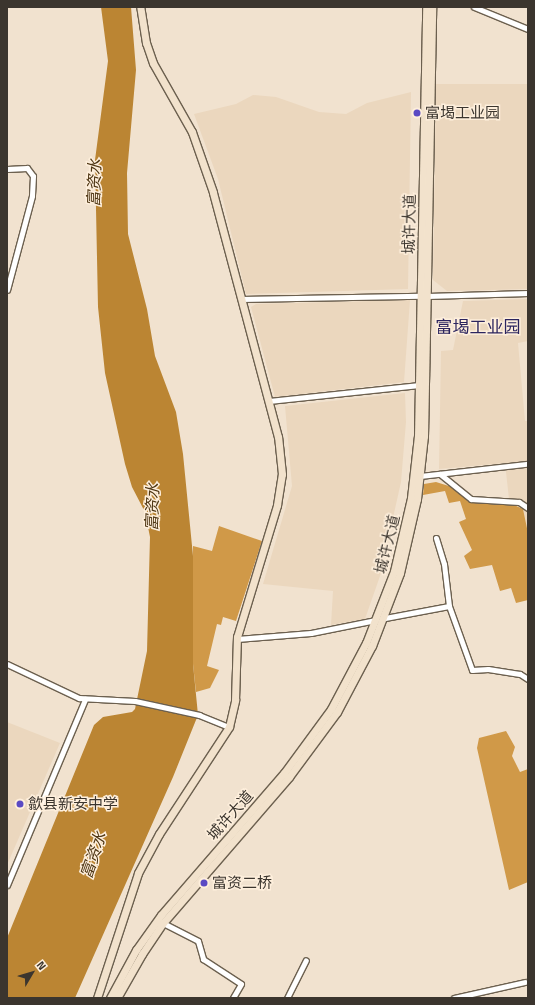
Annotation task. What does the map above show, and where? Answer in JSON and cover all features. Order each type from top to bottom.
[{"type":"main road","points":[[96,998],[138,873],[159,834],[229,727],[235,700],[237,639],[277,505],[281,482],[280,447],[208,174],[192,132],[153,63],[146,43],[140,7]]},
{"type":"main road","name":"城许大道","points":[[117,998],[142,954],[163,923],[275,794],[317,741],[354,681],[385,618],[406,554],[420,476],[424,436],[426,7]]},
{"type":"main road","name":"城许大道","points":[[110,998],[127,965],[157,920],[270,790],[315,732],[349,678],[376,620],[394,571],[409,510],[418,436],[424,296],[432,7]]},
{"type":"street","points":[[474,7],[528,29]]},
{"type":"street","points":[[7,169],[27,168],[33,176],[32,196],[7,290]]},
{"type":"street","points":[[241,299],[528,293]]},
{"type":"street","points":[[269,401],[419,386]]},
{"type":"street","points":[[420,476],[526,464]]},
{"type":"street","points":[[440,474],[471,499],[519,502],[528,508]]},
{"type":"street","points":[[436,538],[444,564],[449,606],[472,670],[488,669],[520,674],[528,679]]},
{"type":"street","points":[[385,618],[449,606]]},
{"type":"street","points":[[237,639],[311,633],[376,620]]},
{"type":"street","points":[[7,664],[62,691],[85,699],[135,701],[199,715],[229,727]]},
{"type":"street","points":[[7,885],[85,699]]},
{"type":"street","points":[[163,923],[198,941],[203,959],[241,984],[233,998]]},
{"type":"street","points":[[287,998],[306,960]]},
{"type":"street","points":[[454,998],[525,982]]},
{"type":"shaded area","points":[[436,84],[528,84],[528,289],[447,291],[433,280]]},
{"type":"shaded area","points":[[411,92],[408,289],[246,294],[218,179],[194,114],[236,104],[253,95],[276,97],[319,112],[346,114],[367,103]]},
{"type":"shaded area","points":[[528,299],[528,341],[518,343],[525,421],[528,421],[528,533],[523,509],[525,501],[509,499],[505,463],[439,469],[441,351],[453,350],[463,301]]},
{"type":"shaded area","points":[[410,300],[404,382],[275,397],[251,307],[256,304]]},
{"type":"shaded area","points":[[405,393],[406,422],[401,482],[380,576],[365,619],[331,625],[333,591],[263,584],[292,486],[285,406]]},
{"type":"shaded area","points":[[436,482],[452,487],[472,502],[514,505],[523,509],[528,533],[528,600],[516,603],[511,588],[500,591],[492,565],[470,569],[464,556],[472,550],[459,522],[466,519],[460,501],[449,503],[445,491],[423,495],[424,484]]},
{"type":"shaded area","points":[[219,526],[262,541],[236,621],[223,617],[221,625],[217,624],[207,666],[219,670],[210,688],[196,692],[193,664],[193,546],[212,551]]},
{"type":"shaded area","name":"歙县新安中学","points":[[7,722],[60,743],[7,865]]},
{"type":"shaded area","points":[[506,731],[515,747],[512,756],[520,772],[528,769],[528,882],[509,890],[477,748],[479,738]]},
{"type":"water","name":"富资水","points":[[101,7],[131,7],[136,70],[127,173],[128,234],[147,309],[155,356],[176,412],[183,454],[193,556],[193,664],[198,715],[173,777],[75,998],[7,998],[7,938],[94,725],[103,717],[132,712],[135,709],[147,651],[150,537],[145,512],[132,487],[125,464],[105,373],[98,307],[95,160],[108,61]]},
{"type":"place","name":"富堨工业园","points":[[417,113]]},
{"type":"place","name":"歙县新安中学","points":[[20,804]]},
{"type":"place","name":"富资二桥","points":[[204,883]]},
{"type":"district","name":"富堨工业园","points":[[478,328]]}]
